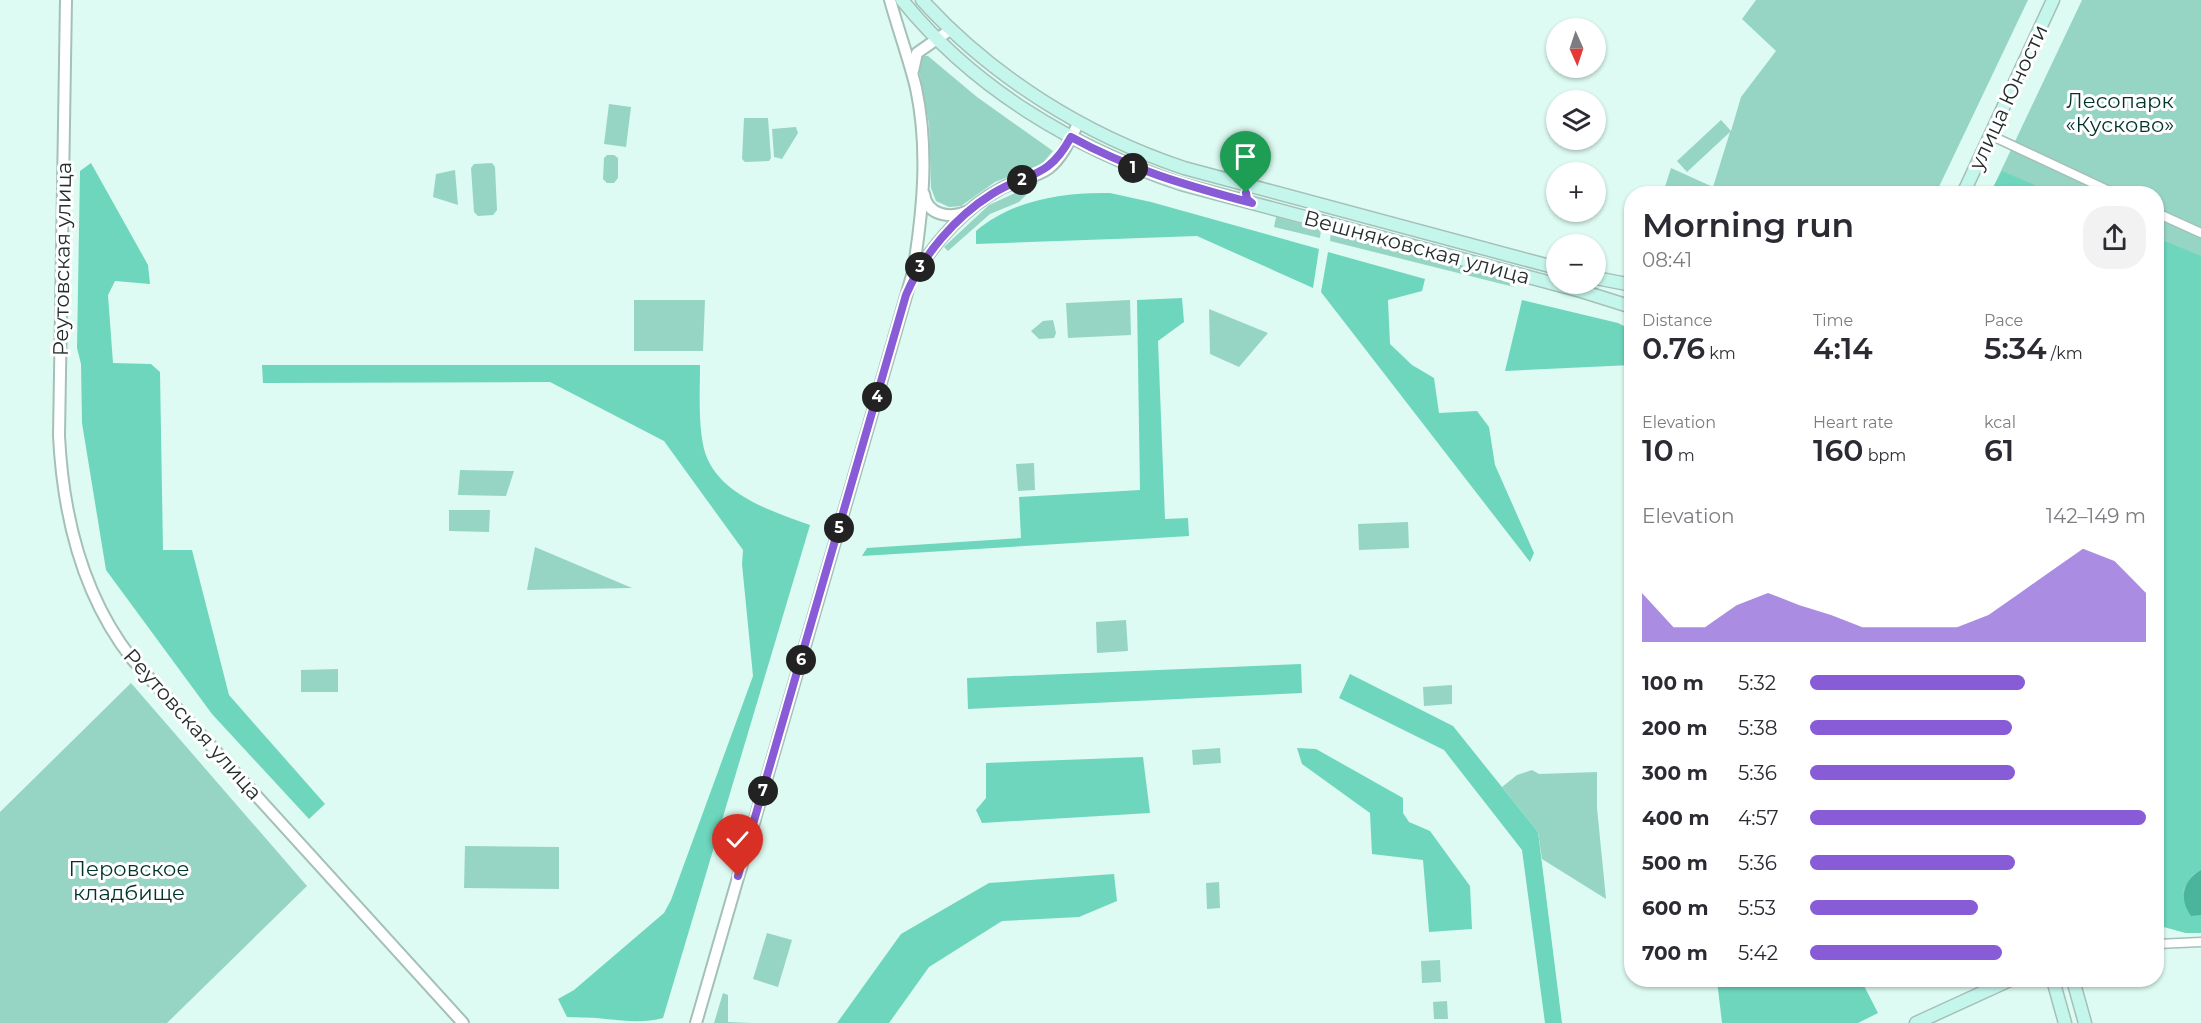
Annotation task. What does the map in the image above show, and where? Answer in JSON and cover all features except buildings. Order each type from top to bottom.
[{"type":"main road","name":"Вешняковская улица","points":[[902,0],[936,39],[985,83],[1071,137],[1136,169],[1624,304]]},
{"type":"main road","name":"Вешняковская улица","points":[[922,0],[950,30],[1004,74],[1116,143],[1161,161],[1256,188],[1546,265]]},
{"type":"main road","name":"улица Юности","points":[[1967,186],[2053,0]]},
{"type":"main road","points":[[1606,280],[1624,283]]},
{"type":"main road","points":[[1916,1023],[1991,987]]},
{"type":"main road","points":[[2055,987],[2065,1023]]},
{"type":"main road","points":[[2075,987],[2085,1023]]},
{"type":"street","name":"Реутовская улица","points":[[66,0],[59,436],[67,508],[86,577],[105,617],[132,659],[463,1023]]},
{"type":"street","points":[[696,1023],[906,295],[917,245],[923,188],[919,108],[890,0]]},
{"type":"street","points":[[912,75],[917,53],[950,30]]},
{"type":"street","points":[[906,295],[921,265],[934,248],[973,208],[1004,187],[1047,169],[1057,161],[1079,122]]},
{"type":"street","points":[[1990,135],[2099,186]]},
{"type":"street","points":[[923,188],[927,204],[938,214],[956,215],[973,208]]},
{"type":"street","points":[[1252,203],[1247,199],[1246,193],[1250,188],[1256,188]]},
{"type":"street","points":[[2164,216],[2201,233]]},
{"type":"street","points":[[2164,944],[2201,942]]},
{"type":"green space","points":[[1756,0],[2028,0],[1939,186],[1713,186],[1730,132],[1687,172],[1677,161],[1721,120],[1731,131],[1741,97],[1776,51],[1742,19]]},
{"type":"green space","name":"Лесопарк «Кусково»","points":[[2082,0],[2201,0],[2201,933],[2186,933],[2164,927],[2164,186],[1994,186]]},
{"type":"green space","points":[[923,56],[928,56],[977,97],[1053,151],[1042,164],[995,182],[961,206],[949,207],[936,201],[931,188],[929,124],[918,65]]},
{"type":"green space","points":[[609,104],[631,107],[626,147],[604,144]]},
{"type":"green space","points":[[744,118],[768,118],[771,158],[769,161],[745,162],[742,159]]},
{"type":"green space","points":[[796,127],[798,133],[782,159],[774,157],[772,129]]},
{"type":"green space","points":[[607,155],[614,155],[618,158],[618,178],[614,183],[607,183],[603,179],[604,158]]},
{"type":"green space","points":[[492,163],[495,167],[497,210],[493,215],[478,216],[474,212],[471,168],[474,164]]},
{"type":"green space","points":[[1671,168],[1711,186],[1665,186]]},
{"type":"green space","points":[[455,170],[458,205],[433,197],[436,174]]},
{"type":"green space","points":[[1039,182],[1019,202],[990,214],[948,251],[944,247],[989,205]]},
{"type":"green space","points":[[1276,217],[1321,229],[1320,238],[1274,227]]},
{"type":"green space","points":[[1331,231],[1515,280],[1514,287],[1330,241]]},
{"type":"green space","points":[[634,300],[705,300],[703,351],[634,351]]},
{"type":"green space","points":[[1130,300],[1131,335],[1068,338],[1066,303]]},
{"type":"green space","points":[[1209,309],[1268,333],[1239,367],[1210,354]]},
{"type":"green space","points":[[1053,320],[1056,333],[1054,338],[1039,339],[1031,331],[1043,321]]},
{"type":"green space","points":[[1034,463],[1035,490],[1018,491],[1016,464]]},
{"type":"green space","points":[[460,470],[514,471],[506,496],[458,495]]},
{"type":"green space","points":[[449,510],[490,510],[489,532],[449,531]]},
{"type":"green space","points":[[1408,522],[1409,548],[1359,550],[1358,524]]},
{"type":"green space","points":[[535,547],[632,588],[527,590]]},
{"type":"green space","points":[[1126,620],[1128,651],[1097,653],[1096,622]]},
{"type":"green space","points":[[338,669],[338,692],[301,692],[301,670]]},
{"type":"green space","name":"Перовское кладбище","points":[[131,683],[307,886],[167,1023],[0,1023],[0,812]]},
{"type":"green space","points":[[1452,685],[1452,704],[1424,706],[1423,687]]},
{"type":"green space","points":[[1220,748],[1221,763],[1193,765],[1192,750]]},
{"type":"green space","points":[[1532,770],[1539,774],[1597,772],[1597,808],[1606,899],[1542,859],[1538,832],[1502,787],[1517,775]]},
{"type":"green space","points":[[465,846],[559,847],[559,889],[464,888]]},
{"type":"green space","points":[[1219,882],[1220,908],[1207,909],[1206,883]]},
{"type":"green space","points":[[767,933],[792,940],[778,987],[753,979]]},
{"type":"green space","points":[[1440,960],[1441,982],[1422,983],[1421,961]]},
{"type":"green space","points":[[723,993],[728,995],[728,1022],[751,1023],[714,1023]]},
{"type":"green space","points":[[1447,1001],[1448,1019],[1434,1019],[1433,1002]]},
{"type":"shaded area","points":[[91,163],[148,265],[150,284],[115,281],[108,295],[113,363],[151,364],[160,372],[163,550],[192,550],[229,695],[325,804],[309,819],[212,714],[106,570],[82,423],[81,364],[77,348],[80,171]]},
{"type":"shaded area","points":[[2002,171],[2037,186],[1994,186]]},
{"type":"shaded area","points":[[1110,193],[1151,202],[1319,249],[1313,288],[1197,236],[976,244],[976,231],[990,220],[1022,205],[1056,196]]},
{"type":"shaded area","points":[[2164,241],[2201,256],[2201,870],[2192,875],[2183,890],[2191,916],[2201,915],[2201,933],[2186,933],[2164,927]]},
{"type":"shaded area","points":[[1328,252],[1425,279],[1422,291],[1388,300],[1390,344],[1412,365],[1434,378],[1439,413],[1477,411],[1489,427],[1495,465],[1534,553],[1530,562],[1321,292]]},
{"type":"shaded area","points":[[1182,298],[1184,322],[1158,341],[1165,519],[1188,518],[1189,536],[862,556],[867,548],[1021,538],[1019,497],[1140,490],[1137,300]]},
{"type":"shaded area","points":[[1522,300],[1624,326],[1624,365],[1505,371]]},
{"type":"shaded area","points":[[262,365],[700,365],[701,429],[704,449],[710,465],[720,478],[747,499],[810,525],[663,1018],[635,1021],[567,1017],[558,999],[574,990],[664,913],[671,900],[753,676],[742,564],[743,550],[664,441],[550,382],[263,383]]},
{"type":"shaded area","points":[[1301,664],[1302,693],[968,709],[967,678]]},
{"type":"shaded area","points":[[1350,674],[1453,726],[1538,832],[1562,1023],[1545,1023],[1522,850],[1444,750],[1339,698]]},
{"type":"shaded area","points":[[1297,748],[1316,749],[1403,798],[1403,813],[1409,822],[1430,831],[1470,886],[1472,929],[1429,932],[1423,860],[1372,854],[1370,813],[1302,764]]},
{"type":"shaded area","points":[[1143,757],[1150,813],[982,823],[976,810],[986,798],[986,763]]},
{"type":"shaded area","points":[[2201,870],[2201,915],[2191,916],[2185,903],[2184,891],[2190,879]]},
{"type":"shaded area","points":[[1114,874],[1117,901],[1079,917],[1002,921],[929,967],[889,1023],[837,1023],[901,934],[989,883]]},
{"type":"shaded area","points":[[1718,987],[1865,987],[1878,1013],[1858,1023],[1722,1023]]},
{"type":"route","points":[[738,876],[906,295],[921,265],[949,231],[973,208],[1004,187],[1047,169],[1057,161],[1071,137],[1136,169],[1252,203],[1247,199],[1246,193]]}]
